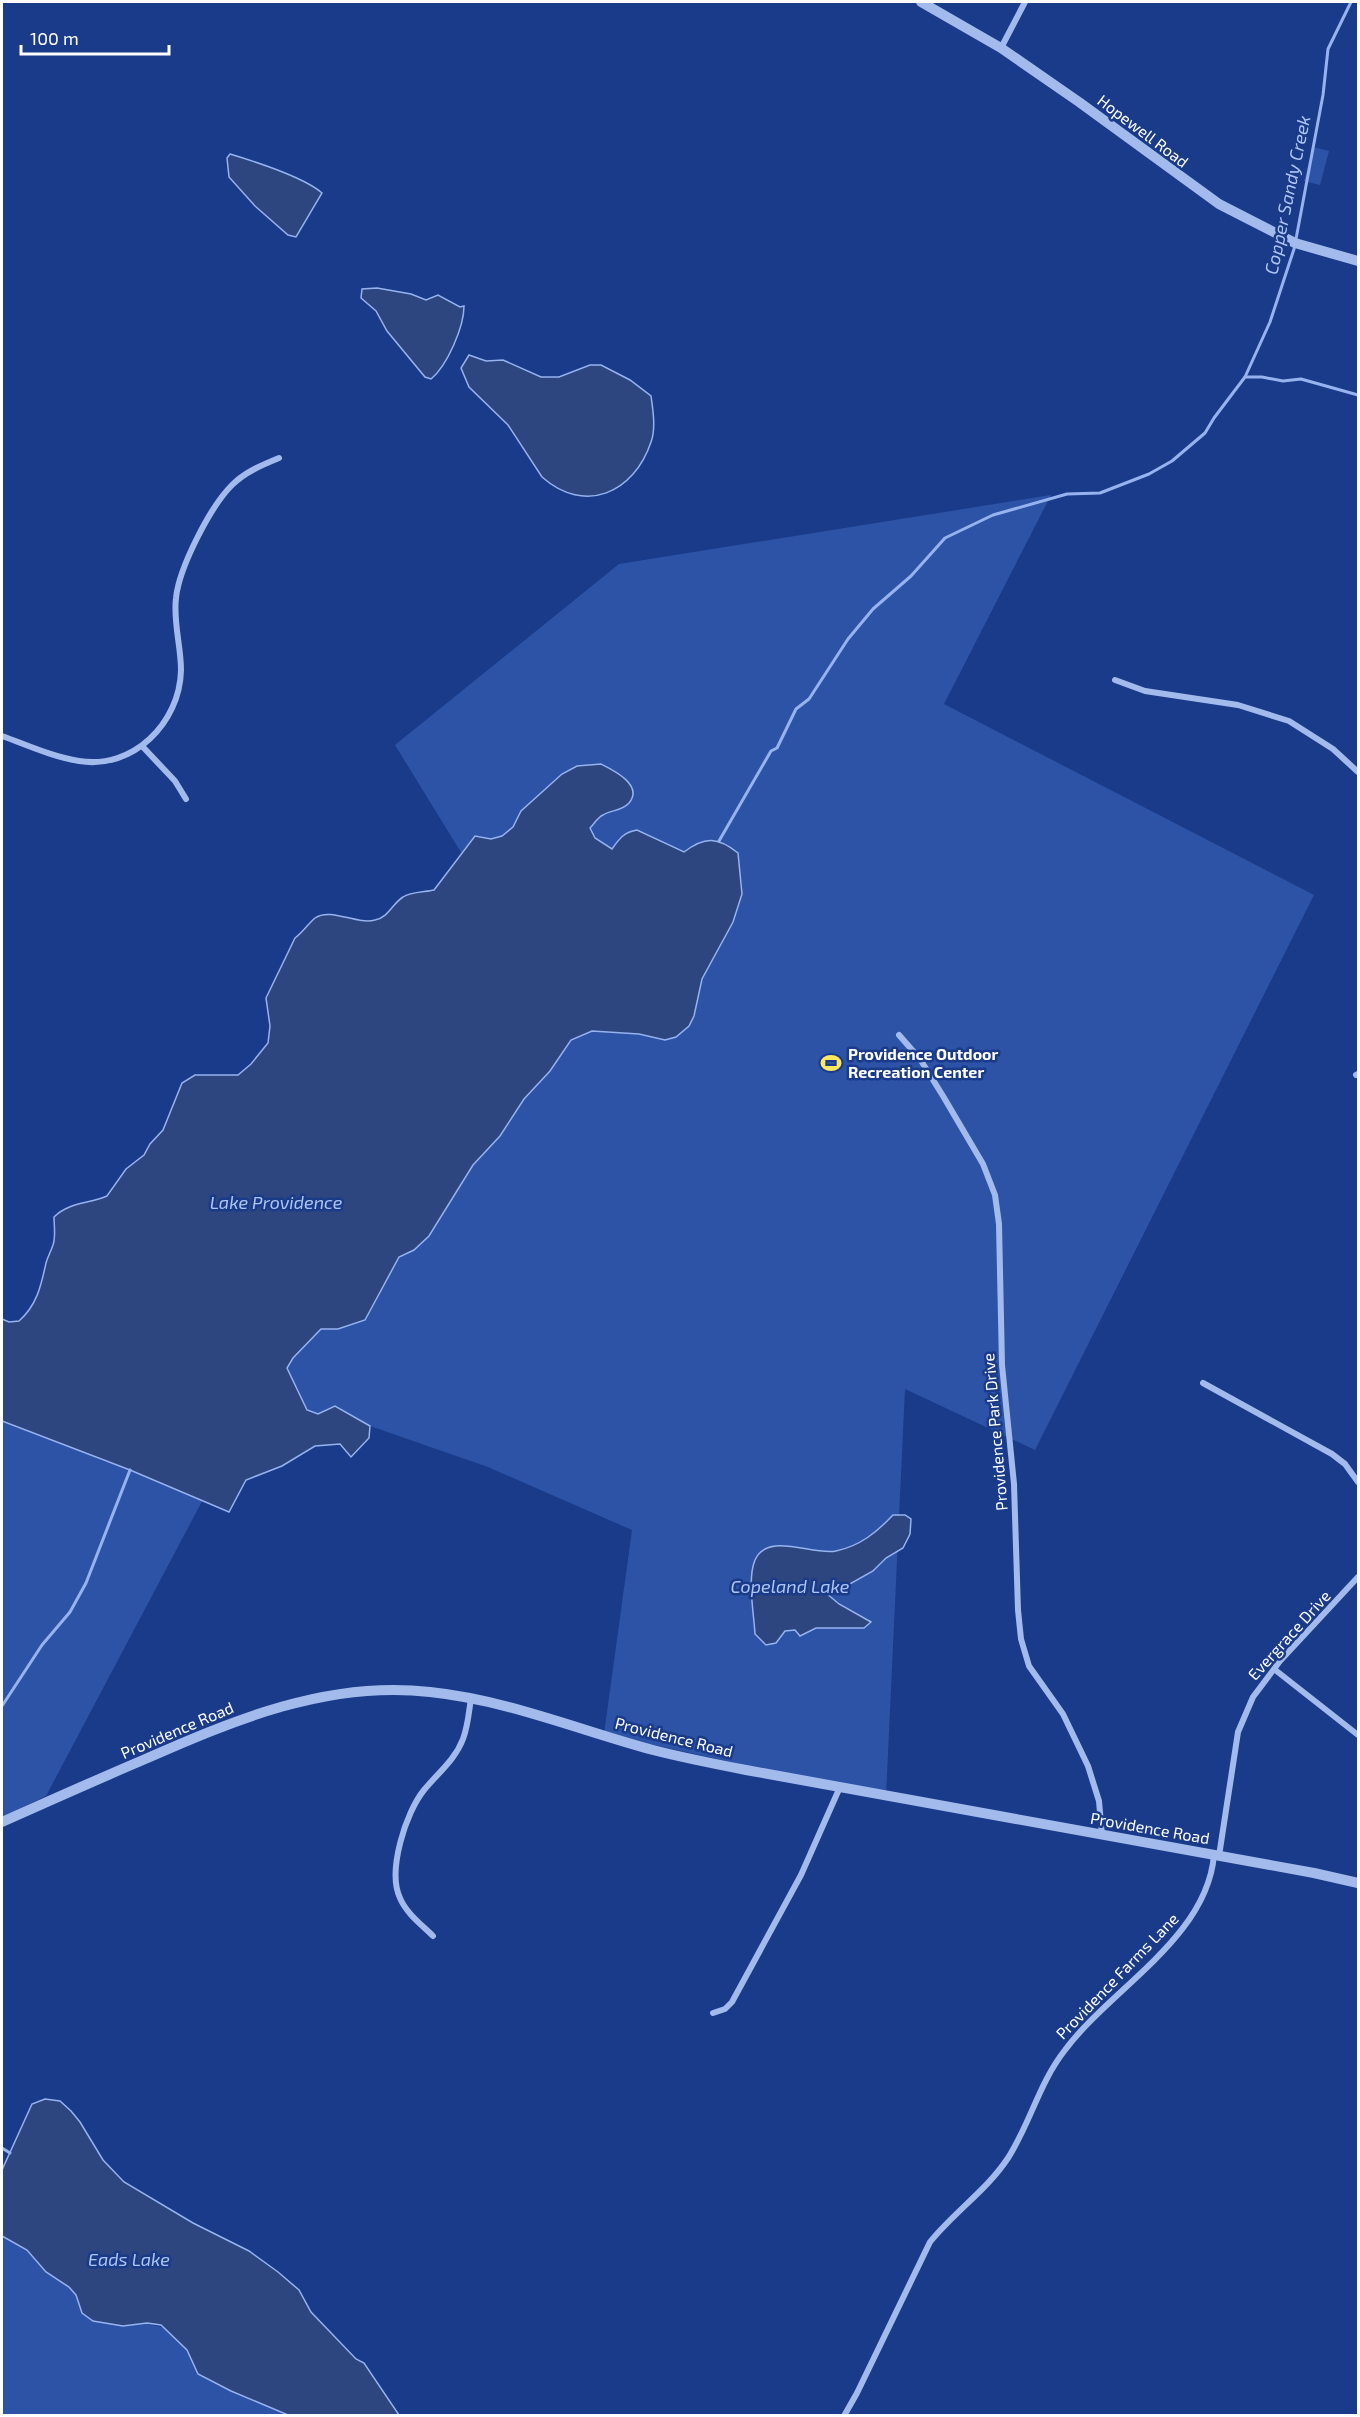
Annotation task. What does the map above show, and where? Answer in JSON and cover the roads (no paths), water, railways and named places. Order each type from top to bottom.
[{"type":"street","name":"Hopewell Road","points":[[921,2],[1001,48],[1219,204],[1296,243],[1359,261]]},
{"type":"street","points":[[1001,48],[1025,2]]},
{"type":"street","points":[[2,736],[66,758],[88,762],[124,756],[142,746],[160,730],[168,717],[178,690],[181,670],[175,614],[182,570],[222,496],[243,475],[279,458]]},
{"type":"street","points":[[1115,680],[1145,691],[1238,705],[1288,722],[1333,749],[1358,772]]},
{"type":"street","points":[[142,746],[175,781],[186,799]]},
{"type":"street","name":"Providence Park Drive","points":[[899,1035],[920,1059],[984,1164],[995,1196],[999,1224],[1002,1365],[1014,1484],[1021,1639],[1029,1666],[1063,1714],[1088,1766],[1099,1801],[1102,1835]]},
{"type":"street","points":[[1203,1383],[1332,1454],[1345,1464],[1359,1482]]},
{"type":"street","name":"Evergrace Drive","points":[[1216,1855],[1238,1732],[1253,1697],[1274,1669],[1359,1577]]},
{"type":"street","points":[[1274,1669],[1359,1735]]},
{"type":"street","name":"Providence Road","points":[[2,1822],[196,1736],[263,1711],[291,1703],[357,1691],[428,1691],[505,1705],[687,1758],[1359,1883]]},
{"type":"street","points":[[433,1936],[399,1898],[397,1865],[402,1833],[404,1824],[422,1792],[446,1767],[463,1738],[472,1698]]},
{"type":"street","points":[[712,2013],[725,2008],[732,2002],[801,1875],[840,1786]]},
{"type":"street","name":"Providence Farms Lane","points":[[844,2415],[857,2393],[930,2242],[946,2222],[990,2181],[1007,2160],[1045,2079],[1066,2048],[1184,1927],[1208,1887],[1216,1855]]},
{"type":"water","points":[[230,154],[291,176],[322,193],[296,237],[288,235],[255,206],[229,177],[227,158]]},
{"type":"water","points":[[377,288],[411,294],[426,300],[438,295],[460,307],[464,306],[454,346],[443,365],[431,379],[425,377],[387,331],[376,311],[361,298],[362,289]]},
{"type":"water","points":[[469,355],[486,361],[503,360],[541,377],[559,377],[590,365],[601,365],[630,380],[651,396],[653,431],[643,460],[620,486],[606,493],[591,496],[575,495],[558,488],[542,477],[508,425],[469,387],[461,368]]},
{"type":"water","name":"Lake Providence","points":[[601,764],[613,770],[630,784],[633,796],[626,806],[606,813],[598,819],[590,828],[595,838],[612,849],[622,836],[637,830],[684,852],[698,843],[711,840],[731,848],[738,853],[742,894],[733,922],[702,979],[694,1016],[689,1026],[676,1037],[665,1040],[639,1034],[592,1031],[571,1040],[550,1071],[524,1099],[500,1136],[473,1165],[429,1236],[414,1250],[399,1257],[365,1320],[338,1329],[321,1329],[293,1358],[287,1368],[307,1410],[318,1414],[335,1406],[370,1426],[369,1438],[351,1457],[340,1444],[315,1446],[282,1466],[246,1480],[229,1512],[130,1470],[2,1421],[2,1319],[9,1322],[19,1321],[34,1302],[54,1242],[54,1217],[73,1206],[107,1196],[126,1169],[144,1155],[150,1144],[163,1130],[182,1083],[195,1075],[238,1075],[251,1064],[268,1043],[270,1026],[266,998],[295,938],[321,915],[375,920],[384,916],[406,895],[434,890],[475,836],[491,839],[502,836],[513,827],[521,811],[562,774],[577,766]]},
{"type":"water","name":"Copeland Lake","points":[[893,1515],[905,1515],[911,1519],[910,1534],[903,1548],[886,1558],[873,1571],[841,1589],[826,1593],[839,1604],[871,1622],[864,1628],[816,1628],[800,1636],[795,1630],[785,1631],[776,1643],[766,1645],[755,1634],[751,1577],[755,1560],[761,1551],[780,1546],[826,1552],[845,1549],[868,1538]]},
{"type":"water","name":"Eads Lake","points":[[45,2099],[60,2101],[71,2111],[103,2160],[124,2182],[193,2223],[249,2251],[299,2290],[311,2312],[356,2359],[364,2363],[399,2415],[288,2415],[198,2374],[187,2350],[161,2325],[147,2323],[123,2326],[93,2321],[82,2313],[76,2295],[69,2287],[46,2272],[27,2250],[2,2236],[2,2170],[32,2104]]},
{"type":"waterway","name":"Copper Sandy Creek","points":[[1296,239],[1323,95],[1328,49],[1351,2]]},
{"type":"waterway","name":"Copper Sandy Creek","points":[[719,841],[771,751],[777,748],[796,709],[809,699],[848,639],[873,609],[911,576],[945,538],[993,515],[1067,494],[1100,493],[1149,474],[1172,461],[1205,433],[1245,377],[1270,322],[1295,246]]},
{"type":"waterway","points":[[1245,377],[1283,381],[1301,379],[1358,395]]},
{"type":"waterway","name":"Copper Sandy Creek","points":[[2,1706],[42,1645],[70,1612],[86,1583],[130,1470]]},
{"type":"waterway","points":[[2,2148],[10,2153]]},
{"type":"place","name":"Providence Outdoor Recreation Center","points":[[831,1063]]}]
